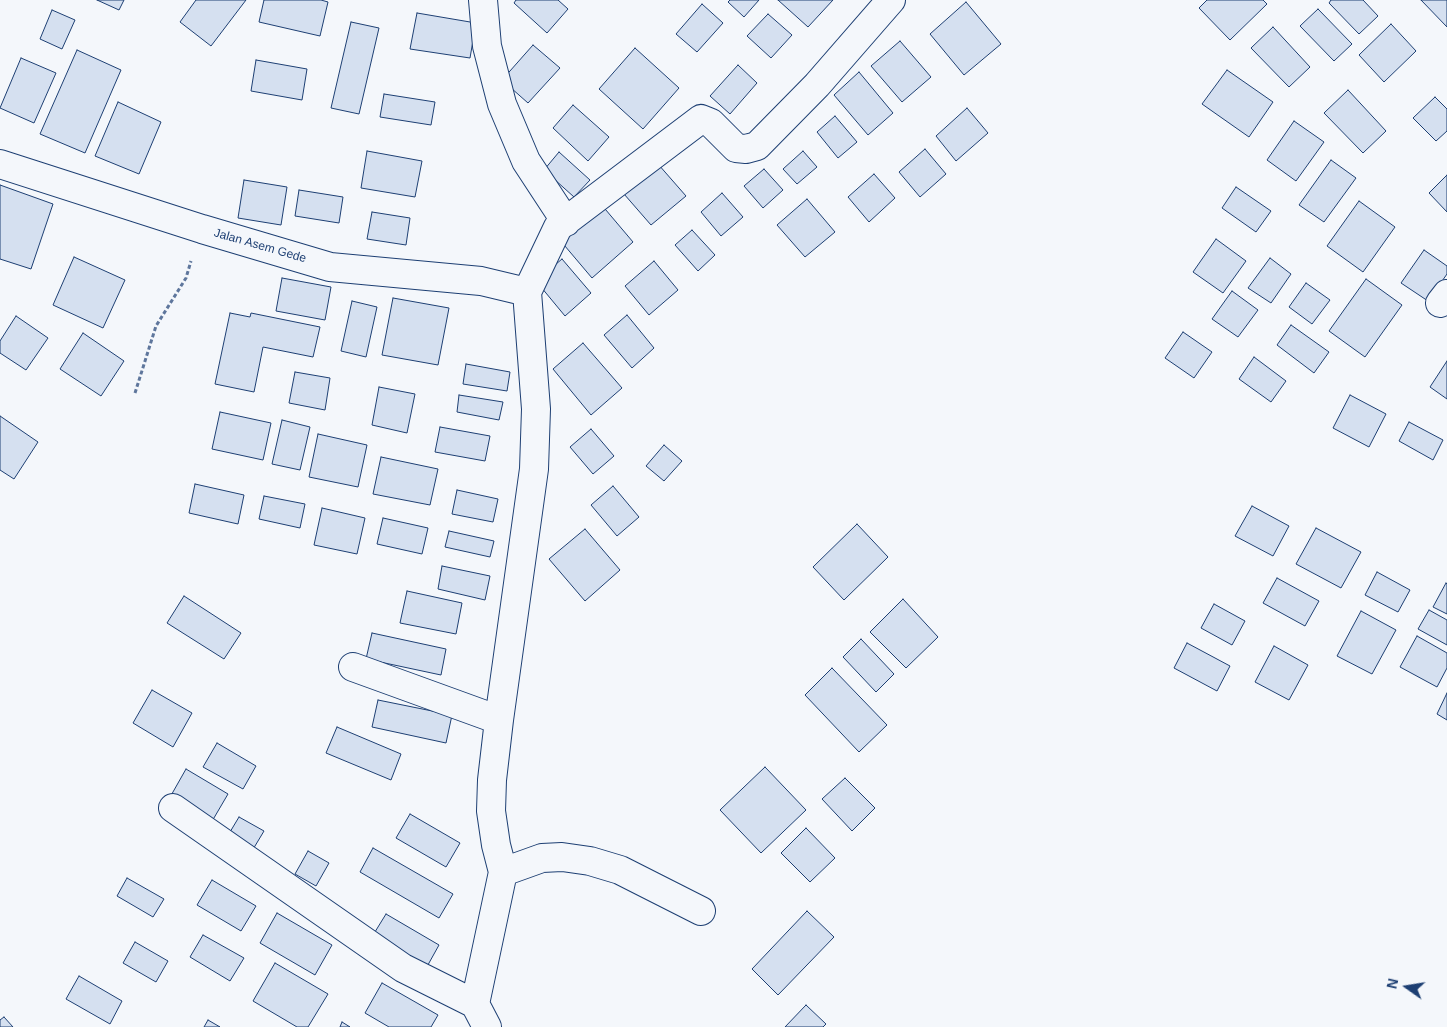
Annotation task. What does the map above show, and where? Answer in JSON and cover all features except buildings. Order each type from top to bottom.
[{"type":"street","points":[[483,0],[487,46],[502,104],[526,161],[566,222]]},
{"type":"street","points":[[173,808],[403,968],[481,1015],[503,872],[496,845],[491,811],[492,780],[534,469],[536,409],[527,292],[558,227],[701,119],[711,123],[736,148],[746,149],[757,146],[817,85],[891,0]]},
{"type":"street","name":"Jalan Asem Gede","points":[[0,164],[202,229],[330,267],[482,281],[527,292]]},
{"type":"street","points":[[352,667],[499,720]]},
{"type":"street","points":[[503,872],[542,858],[562,857],[590,861],[620,870],[701,911]]},
{"type":"path","points":[[135,393],[156,326],[186,278],[202,229]]}]
